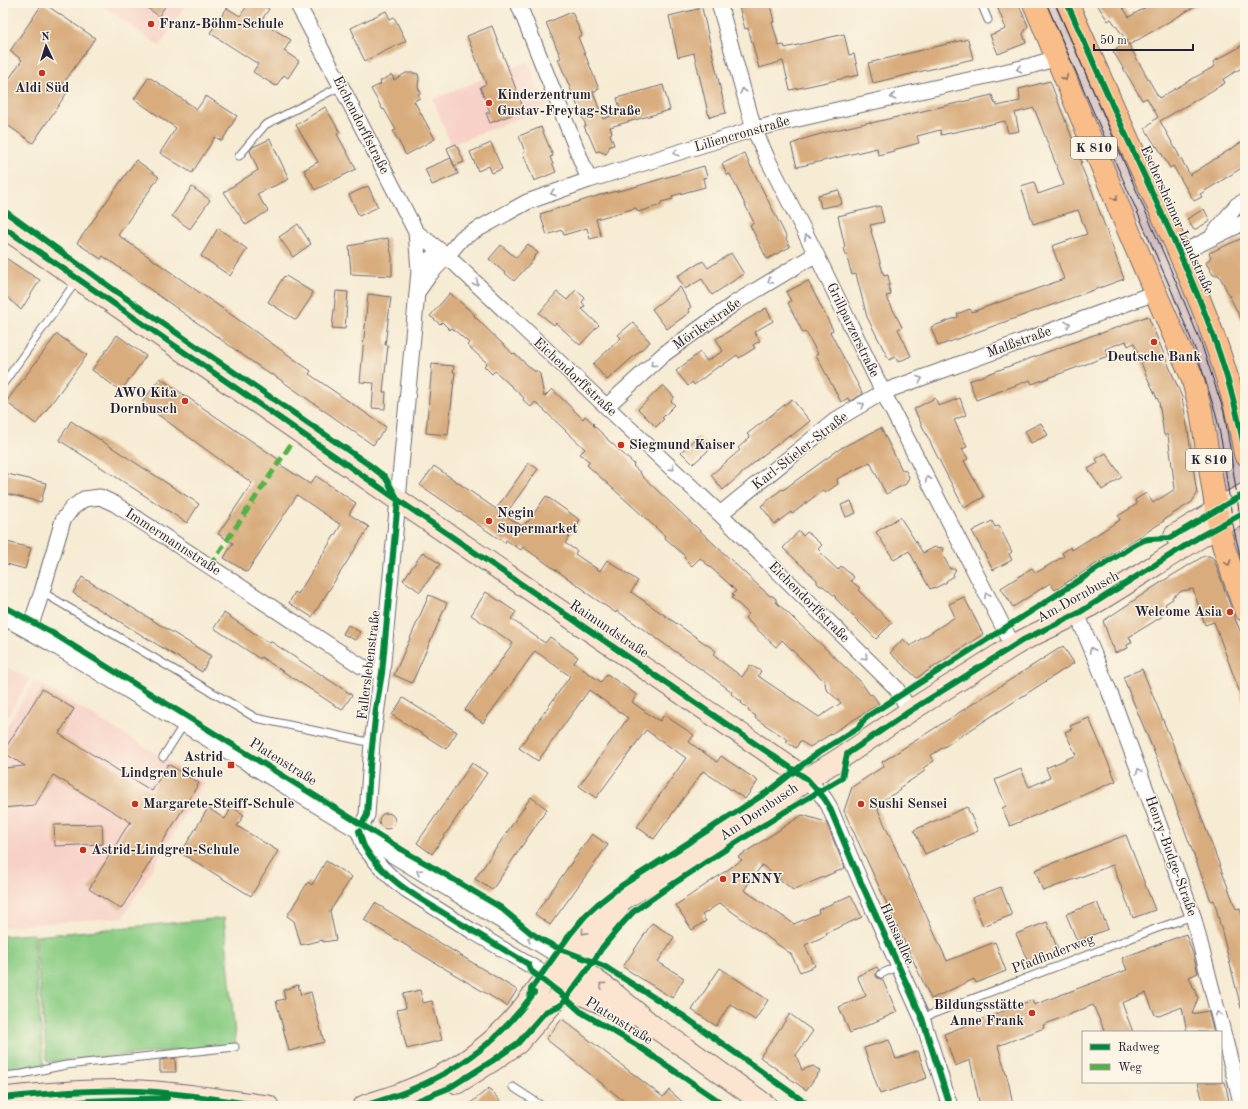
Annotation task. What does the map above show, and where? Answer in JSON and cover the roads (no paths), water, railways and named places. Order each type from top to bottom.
[{"type":"main road","name":"K 810","points":[[1034,3],[1192,377],[1201,411],[1224,548],[1245,610]]},
{"type":"main road","name":"Eschersheimer Landstraße","points":[[1067,3],[1203,310],[1224,365],[1234,401],[1245,454]]},
{"type":"main road","name":"Raimundstraße","points":[[3,227],[398,500],[807,779]]},
{"type":"main road","points":[[1218,518],[1245,494]]},
{"type":"main road","points":[[1218,518],[1245,512]]},
{"type":"main road","name":"Am Dornbusch","points":[[571,963],[583,933],[601,914],[779,800],[807,779],[910,711],[1018,643],[1077,614],[1218,518]]},
{"type":"main road","name":"Am Dornbusch","points":[[1018,643],[1065,605],[1218,518]]},
{"type":"main road","points":[[364,1106],[409,1091],[453,1070],[467,1061],[495,1038],[511,1022],[548,976],[571,963]]},
{"type":"main road","points":[[399,1106],[409,1104],[448,1088],[518,1043],[566,987],[571,963]]},
{"type":"main road","name":"Platenstraße","points":[[571,963],[616,995],[654,1027],[767,1106]]},
{"type":"main road","name":"Platenstraße","points":[[548,976],[566,987],[654,1027]]},
{"type":"main road","points":[[3,1098],[62,1092],[140,1091],[257,1105]]},
{"type":"main road","points":[[46,1106],[89,1101],[195,1097]]},
{"type":"street","name":"Eichendorffstraße","points":[[297,3],[416,232],[447,256],[720,514],[896,688],[910,711]]},
{"type":"street","points":[[518,3],[589,180]]},
{"type":"street","name":"Grillparzerstraße","points":[[719,3],[754,129],[768,160],[816,254],[883,392],[1018,643]]},
{"type":"street","name":"Liliencronstraße","points":[[447,256],[462,238],[527,202],[589,180],[754,129],[1030,66],[1057,58]]},
{"type":"street","points":[[1211,238],[1237,205],[1245,201]]},
{"type":"street","name":"Eschersheimer Landstraße","points":[[1179,254],[1245,222]]},
{"type":"street","name":"Fallerslebenstraße","points":[[359,831],[367,815],[372,742],[382,673],[396,509],[418,291],[419,271],[416,232]]},
{"type":"street","name":"Mörikestraße","points":[[607,406],[664,354],[735,303],[816,254]]},
{"type":"street","points":[[419,271],[425,262],[434,257],[447,256]]},
{"type":"street","name":"Fallerslebenstraße","points":[[418,291],[430,274],[447,256]]},
{"type":"street","name":"Malßstraße","points":[[883,392],[1155,292]]},
{"type":"street","name":"Karl-Stieler-Straße","points":[[720,514],[837,420],[883,392]]},
{"type":"street","name":"Immermannstraße","points":[[29,630],[63,520],[72,508],[84,499],[100,497],[115,504],[361,666],[382,673]]},
{"type":"street","name":"Henry-Budge-Straße","points":[[1077,614],[1110,693],[1193,916],[1242,1106]]},
{"type":"street","name":"Platenstraße","points":[[3,617],[29,630],[184,724],[359,831],[397,858],[509,927],[571,963]]},
{"type":"street","name":"Hansaallee","points":[[807,779],[830,806],[859,878],[922,1018],[950,1106]]},
{"type":"street","name":"Platenstraße","points":[[359,831],[365,848],[387,874],[402,886],[472,931],[548,976]]},
{"type":"lane","points":[[981,3],[988,20]]},
{"type":"lane","points":[[239,156],[265,125],[341,86]]},
{"type":"lane","points":[[3,384],[78,278]]},
{"type":"lane","name":"Platenstraße","points":[[42,592],[256,718],[372,742]]},
{"type":"lane","points":[[163,757],[184,724]]},
{"type":"lane","name":"Pfadfinderweg","points":[[922,1018],[1155,929],[1193,916]]},
{"type":"lane","points":[[880,974],[898,966]]},
{"type":"lane","points":[[3,1076],[22,1074],[66,1065],[235,1047]]},
{"type":"lane","points":[[513,1087],[542,1106]]},
{"type":"tram line","points":[[1046,3],[1170,287],[1197,354],[1216,414],[1222,444],[1233,525],[1245,577]]},
{"type":"tram line","points":[[1055,3],[1201,343],[1224,412],[1245,548]]},
{"type":"place","name":"Franz-Böhm-Schule","points":[[151,24]]},
{"type":"place","name":"Aldi Süd","points":[[42,73]]},
{"type":"place","name":"Kinderzentrum Gustav-Freytag-Straße","points":[[489,103]]},
{"type":"place","name":"Deutsche Bank","points":[[1154,342]]},
{"type":"place","name":"AWO Kita Dornbusch","points":[[185,401]]},
{"type":"place","name":"Siegmund Kaiser","points":[[621,445]]},
{"type":"place","name":"Negin Supermarket","points":[[489,521]]},
{"type":"place","name":"Welcome Asia","points":[[1230,612]]},
{"type":"place","name":"Astrid Lindgren Schule","points":[[231,765]]},
{"type":"place","name":"Margarete-Steiff-Schule","points":[[135,804]]},
{"type":"place","name":"Sushi Sensei","points":[[861,804]]},
{"type":"place","name":"Astrid-Lindgren-Schule","points":[[83,850]]},
{"type":"place","name":"PENNY","points":[[723,879]]},
{"type":"place","name":"Bildungsstätte Anne Frank","points":[[1032,1013]]}]
